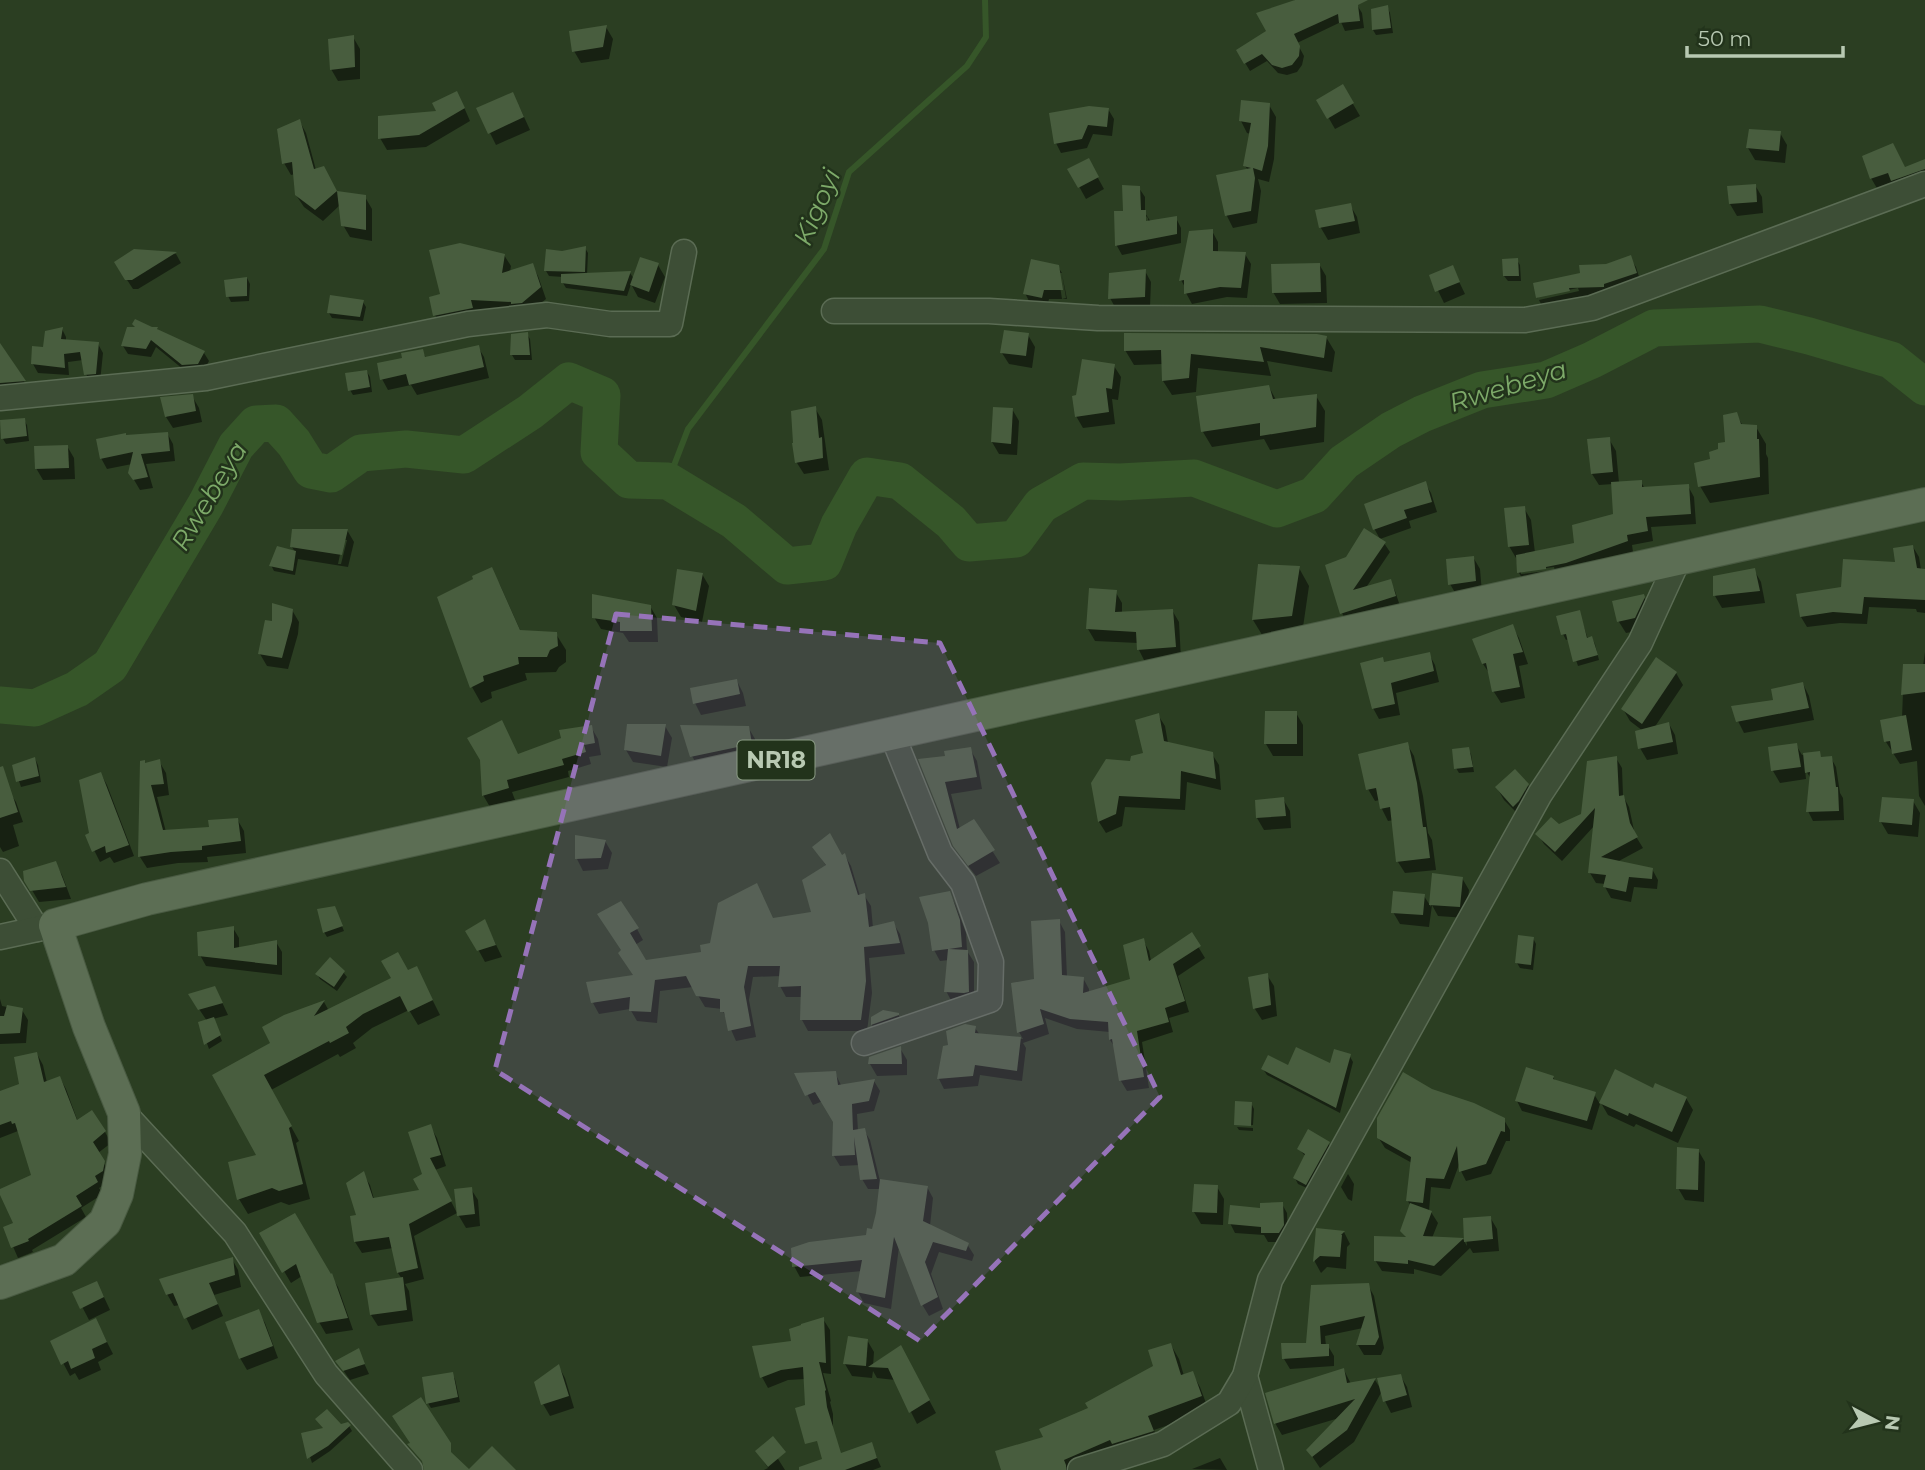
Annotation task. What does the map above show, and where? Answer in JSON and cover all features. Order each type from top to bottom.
[{"type":"main road","name":"NR18","points":[[46,927],[147,899],[1925,504]]},
{"type":"main road","points":[[0,1283],[64,1260],[105,1222],[117,1194],[125,1154],[124,1113],[46,927]]},
{"type":"street","points":[[834,311],[989,311],[1098,318],[1525,320],[1592,308],[1925,184]]},
{"type":"street","points":[[0,398],[206,377],[468,324],[547,315],[610,324],[670,324],[684,252]]},
{"type":"street","points":[[1080,1470],[1163,1444],[1229,1403],[1245,1376],[1270,1280],[1540,794],[1640,643],[1678,560]]},
{"type":"street","points":[[864,1043],[990,1000],[992,962],[963,883],[940,853],[892,734]]},
{"type":"street","points":[[0,871],[46,927],[0,937]]},
{"type":"street","points":[[124,1113],[235,1233],[326,1374],[410,1470]]},
{"type":"street","points":[[1245,1376],[1271,1470]]},
{"type":"highlighted area","points":[[616,614],[940,643],[1160,1097],[920,1341],[495,1070]]},
{"type":"building","points":[[1295,0],[1368,0],[1358,5],[1360,21],[1339,23],[1338,14],[1294,34],[1300,46],[1299,56],[1292,65],[1282,68],[1272,65],[1262,54],[1244,64],[1236,50],[1266,31],[1256,13]]},
{"type":"building","points":[[1388,5],[1391,28],[1372,30],[1371,9]]},
{"type":"building","points":[[607,25],[603,47],[572,52],[569,31]]},
{"type":"building","points":[[354,35],[355,67],[330,70],[328,39]]},
{"type":"building","points":[[1343,84],[1354,103],[1327,119],[1316,100]]},
{"type":"building","points":[[457,91],[465,108],[419,135],[378,139],[378,116],[436,111],[432,103]]},
{"type":"building","points":[[513,92],[524,117],[488,134],[476,108]]},
{"type":"building","points":[[1241,100],[1270,103],[1268,146],[1262,171],[1253,168],[1255,178],[1251,211],[1225,216],[1216,175],[1251,168],[1243,166],[1251,123],[1239,121]]},
{"type":"building","points":[[1089,106],[1109,108],[1107,127],[1088,125],[1082,139],[1054,144],[1049,113]]},
{"type":"building","points":[[300,119],[314,169],[324,166],[337,191],[315,210],[295,195],[292,162],[282,164],[277,129]]},
{"type":"building","points":[[1749,129],[1781,131],[1779,151],[1746,148]]},
{"type":"building","points":[[1893,143],[1905,167],[1925,159],[1925,169],[1891,181],[1888,173],[1870,179],[1862,156]]},
{"type":"building","points":[[1089,158],[1099,177],[1078,188],[1067,169]]},
{"type":"building","points":[[1756,184],[1757,202],[1729,204],[1727,186]]},
{"type":"building","points":[[1122,185],[1140,186],[1141,210],[1146,210],[1146,221],[1177,216],[1177,234],[1115,246],[1114,211],[1123,211]]},
{"type":"building","points":[[337,191],[366,195],[366,230],[341,226]]},
{"type":"building","points":[[1351,203],[1355,221],[1319,228],[1315,210]]},
{"type":"building","points":[[1213,229],[1213,251],[1246,252],[1241,288],[1220,287],[1184,294],[1184,280],[1179,281],[1189,231]]},
{"type":"building","points":[[460,243],[505,254],[502,273],[533,263],[541,287],[522,303],[471,300],[473,308],[433,316],[429,297],[440,294],[429,250]]},
{"type":"building","points":[[586,246],[585,272],[544,271],[546,249],[562,251]]},
{"type":"building","points":[[134,249],[177,252],[132,280],[125,280],[114,262]]},
{"type":"building","points":[[1631,255],[1637,273],[1604,284],[1604,287],[1569,288],[1570,291],[1536,298],[1533,283],[1580,273],[1579,265],[1606,264]]},
{"type":"building","points":[[640,257],[659,263],[649,292],[630,285]]},
{"type":"building","points":[[1518,258],[1519,276],[1503,276],[1502,259]]},
{"type":"building","points":[[1031,259],[1059,265],[1063,290],[1044,290],[1042,298],[1023,294]]},
{"type":"building","points":[[1320,263],[1321,292],[1272,293],[1271,264]]},
{"type":"building","points":[[1453,265],[1460,282],[1435,292],[1429,275]]},
{"type":"building","points":[[1146,269],[1145,297],[1108,299],[1109,273]]},
{"type":"building","points":[[631,271],[624,291],[561,283],[561,274]]},
{"type":"building","points":[[247,277],[247,296],[226,297],[224,280]]},
{"type":"building","points":[[330,295],[364,300],[360,317],[327,313]]},
{"type":"building","points":[[135,319],[158,327],[157,329],[205,351],[198,364],[182,365],[151,340],[146,349],[121,346],[127,327],[135,327],[132,324]]},
{"type":"building","points":[[63,327],[61,339],[99,342],[96,374],[84,375],[80,352],[64,354],[65,368],[31,364],[32,346],[43,347],[45,331]]},
{"type":"building","points":[[1004,330],[1029,333],[1026,356],[1000,353]]},
{"type":"building","points":[[528,332],[530,355],[510,355],[511,334]]},
{"type":"building","points":[[1124,333],[1327,336],[1324,358],[1260,347],[1264,362],[1191,354],[1189,378],[1162,381],[1161,350],[1124,351]]},
{"type":"building","points":[[0,343],[26,381],[0,383]]},
{"type":"building","points":[[479,345],[484,367],[409,385],[406,374],[380,380],[377,363],[402,358],[401,353],[423,349],[425,357]]},
{"type":"building","points":[[1082,359],[1115,364],[1112,389],[1106,388],[1109,412],[1075,417],[1072,396],[1076,395]]},
{"type":"building","points":[[367,370],[370,387],[348,391],[345,373]]},
{"type":"building","points":[[1269,385],[1273,399],[1317,394],[1316,427],[1260,436],[1260,423],[1201,432],[1196,396]]},
{"type":"building","points":[[193,394],[196,411],[165,417],[160,397]]},
{"type":"building","points":[[816,406],[823,458],[795,463],[791,411]]},
{"type":"building","points":[[993,407],[1013,408],[1011,444],[991,442]]},
{"type":"building","points":[[1737,412],[1741,424],[1757,425],[1760,477],[1698,487],[1694,463],[1710,459],[1709,452],[1718,449],[1718,443],[1725,442],[1723,415]]},
{"type":"building","points":[[25,418],[27,436],[1,439],[0,420]]},
{"type":"building","points":[[168,432],[170,451],[141,454],[148,477],[133,480],[128,473],[133,452],[100,459],[96,439],[126,433]]},
{"type":"building","points":[[1610,437],[1613,472],[1591,474],[1587,439]]},
{"type":"building","points":[[68,445],[69,468],[35,469],[34,446]]},
{"type":"building","points":[[1642,480],[1642,487],[1689,484],[1691,514],[1646,517],[1648,531],[1627,535],[1628,541],[1546,569],[1517,573],[1516,555],[1574,543],[1572,525],[1613,514],[1611,482]]},
{"type":"building","points":[[1426,481],[1432,502],[1404,510],[1407,518],[1373,530],[1364,504]]},
{"type":"building","points":[[1525,506],[1529,545],[1508,547],[1504,508]]},
{"type":"building","points":[[1364,528],[1386,542],[1353,590],[1391,579],[1396,596],[1340,614],[1325,565],[1346,557]]},
{"type":"building","points":[[292,529],[348,529],[342,555],[290,547]]},
{"type":"building","points":[[1913,545],[1917,568],[1925,569],[1925,600],[1864,597],[1862,614],[1833,612],[1800,617],[1796,594],[1841,587],[1843,559],[1895,562],[1893,548]]},
{"type":"building","points":[[277,546],[296,551],[293,571],[269,566]]},
{"type":"building","points":[[1474,556],[1476,581],[1448,585],[1446,559]]},
{"type":"building","points":[[1258,564],[1300,566],[1292,616],[1252,620]]},
{"type":"building","points":[[492,567],[520,630],[557,632],[558,646],[550,650],[547,657],[518,657],[519,664],[483,676],[484,681],[470,688],[437,597]]},
{"type":"building","points":[[1755,568],[1760,591],[1713,596],[1713,576]]},
{"type":"building","points":[[677,569],[703,573],[696,611],[672,605]]},
{"type":"building","points":[[1089,588],[1117,590],[1115,612],[1173,609],[1176,647],[1137,650],[1136,632],[1086,629]]},
{"type":"building","points":[[592,594],[651,605],[652,631],[620,631],[620,622],[592,618]]},
{"type":"building","points":[[1644,594],[1635,618],[1617,622],[1612,601]]},
{"type":"building","points":[[272,603],[293,609],[282,658],[258,654],[265,620],[272,621]]},
{"type":"building","points":[[1580,610],[1587,638],[1592,636],[1598,655],[1573,662],[1566,634],[1561,635],[1556,616]]},
{"type":"building","points":[[1513,624],[1523,652],[1513,654],[1520,687],[1492,692],[1486,663],[1482,664],[1472,639]]},
{"type":"building","points":[[1430,652],[1434,671],[1391,683],[1395,704],[1372,709],[1360,663],[1383,657],[1384,662]]},
{"type":"building","points":[[1656,657],[1677,672],[1642,724],[1621,709]]},
{"type":"building","points":[[1903,664],[1925,664],[1925,692],[1901,695]]},
{"type":"building","points":[[737,679],[740,694],[693,704],[690,688]]},
{"type":"building","points":[[1803,682],[1809,708],[1736,722],[1731,706],[1773,700],[1771,689]]},
{"type":"building","points":[[1265,711],[1297,711],[1297,744],[1264,744]]},
{"type":"building","points":[[1159,713],[1164,741],[1213,752],[1216,779],[1181,771],[1180,799],[1119,796],[1116,814],[1098,822],[1091,783],[1106,759],[1130,761],[1131,756],[1143,753],[1135,720]]},
{"type":"building","points":[[1906,715],[1912,750],[1892,754],[1890,741],[1884,742],[1880,720]]},
{"type":"building","points":[[502,720],[518,754],[561,738],[559,730],[592,725],[595,743],[584,745],[586,752],[562,759],[564,765],[507,780],[509,788],[482,796],[480,760],[467,738]]},
{"type":"building","points":[[1669,722],[1673,742],[1638,749],[1635,731]]},
{"type":"building","points":[[627,724],[666,724],[661,756],[624,750]]},
{"type":"building","points":[[680,725],[749,726],[752,744],[690,757]]},
{"type":"building","points":[[1408,742],[1430,858],[1396,862],[1390,807],[1380,809],[1376,788],[1366,790],[1358,754]]},
{"type":"building","points":[[1797,743],[1801,767],[1771,771],[1768,747]]},
{"type":"building","points":[[971,747],[977,777],[945,782],[957,829],[974,819],[995,850],[968,866],[953,846],[918,759],[945,756],[944,751]]},
{"type":"building","points":[[1469,747],[1473,767],[1454,769],[1452,749]]},
{"type":"building","points":[[1820,751],[1821,757],[1832,756],[1839,811],[1806,812],[1810,772],[1805,773],[1803,753]]},
{"type":"building","points":[[1617,756],[1619,796],[1624,795],[1630,823],[1638,837],[1601,857],[1653,868],[1652,879],[1629,877],[1626,892],[1603,887],[1606,875],[1588,873],[1595,808],[1555,852],[1535,834],[1551,817],[1559,824],[1581,814],[1587,761]]},
{"type":"building","points":[[35,757],[39,776],[16,782],[12,765]]},
{"type":"building","points":[[160,759],[164,784],[151,785],[163,830],[209,827],[208,820],[238,818],[241,841],[202,846],[202,850],[138,857],[140,761],[145,760],[145,763]]},
{"type":"building","points":[[3,766],[18,812],[0,818],[0,767]]},
{"type":"building","points":[[1515,769],[1529,784],[1513,807],[1495,787]]},
{"type":"building","points":[[101,772],[129,845],[106,853],[105,846],[92,852],[85,835],[89,833],[79,780]]},
{"type":"building","points":[[1284,797],[1286,816],[1256,818],[1255,800]]},
{"type":"building","points":[[1882,797],[1914,799],[1912,825],[1879,822]]},
{"type":"building","points":[[830,833],[842,855],[845,853],[858,895],[865,893],[869,927],[894,921],[900,943],[864,947],[866,981],[861,1020],[800,1020],[801,986],[778,987],[780,966],[748,966],[744,987],[751,1026],[728,1031],[724,1012],[720,1012],[720,999],[696,996],[686,976],[655,980],[651,1012],[629,1011],[630,997],[591,1003],[586,982],[633,975],[618,953],[621,950],[597,914],[621,901],[639,928],[630,933],[646,960],[701,952],[700,945],[710,943],[718,903],[757,883],[773,918],[811,912],[802,880],[826,865],[812,847]]},
{"type":"building","points":[[575,835],[606,840],[601,858],[575,859]]},
{"type":"building","points":[[56,861],[66,887],[30,891],[24,881],[23,871]]},
{"type":"building","points":[[1432,873],[1463,877],[1460,907],[1429,905]]},
{"type":"building","points":[[950,891],[960,920],[962,947],[949,949],[968,950],[969,992],[964,993],[944,992],[948,949],[932,951],[928,923],[919,897]]},
{"type":"building","points":[[1393,891],[1425,894],[1423,915],[1391,913]]},
{"type":"building","points":[[335,906],[343,926],[323,933],[317,909]]},
{"type":"building","points":[[485,919],[496,945],[477,951],[465,931]]},
{"type":"building","points":[[1060,919],[1062,975],[1084,977],[1083,993],[1130,979],[1123,945],[1144,938],[1149,961],[1192,932],[1201,946],[1173,964],[1185,1001],[1165,1008],[1169,1022],[1137,1031],[1144,1077],[1119,1081],[1112,1039],[1109,1040],[1108,1022],[1070,1019],[1040,1009],[1044,1024],[1017,1033],[1011,983],[1034,979],[1031,921]]},
{"type":"building","points":[[234,926],[234,948],[277,940],[277,965],[198,956],[197,932]]},
{"type":"building","points":[[1518,935],[1534,937],[1531,965],[1515,963]]},
{"type":"building","points":[[398,952],[408,970],[417,966],[433,1000],[408,1012],[400,996],[363,1014],[346,1027],[349,1033],[264,1075],[292,1126],[289,1128],[303,1184],[279,1191],[272,1188],[237,1200],[228,1162],[256,1155],[212,1075],[270,1043],[262,1027],[284,1015],[325,1000],[314,1016],[391,978],[381,961]]},
{"type":"building","points":[[330,957],[345,971],[334,987],[315,974]]},
{"type":"building","points":[[1268,973],[1271,1005],[1253,1009],[1248,977]]},
{"type":"building","points":[[215,986],[223,1003],[198,1010],[188,994]]},
{"type":"building","points":[[7,1005],[23,1008],[20,1033],[0,1034],[0,1016],[4,1016]]},
{"type":"building","points":[[883,1010],[899,1015],[871,1025],[871,1017]]},
{"type":"building","points":[[214,1017],[221,1035],[204,1045],[198,1022]]},
{"type":"building","points":[[965,1024],[976,1026],[975,1033],[1021,1037],[1017,1071],[975,1065],[973,1076],[937,1079],[943,1046],[948,1045],[946,1031]]},
{"type":"building","points":[[901,1046],[902,1064],[868,1064],[869,1057]]},
{"type":"building","points":[[1296,1047],[1330,1063],[1334,1049],[1351,1054],[1336,1108],[1261,1069],[1268,1055],[1288,1065]]},
{"type":"building","points":[[37,1052],[44,1082],[60,1076],[77,1120],[92,1110],[106,1131],[93,1142],[105,1161],[103,1171],[95,1176],[98,1182],[76,1196],[82,1206],[28,1239],[29,1241],[11,1248],[3,1227],[13,1223],[0,1195],[0,1189],[31,1175],[15,1123],[12,1124],[11,1121],[0,1125],[0,1091],[19,1084],[14,1057]]},
{"type":"building","points":[[1526,1067],[1554,1076],[1553,1079],[1596,1092],[1587,1121],[1515,1101]]},
{"type":"building","points":[[1615,1069],[1653,1088],[1655,1083],[1687,1097],[1672,1132],[1599,1103]]},
{"type":"building","points":[[836,1071],[838,1085],[875,1079],[869,1101],[852,1104],[853,1130],[865,1128],[877,1179],[860,1180],[854,1137],[855,1155],[832,1156],[833,1122],[815,1092],[805,1096],[794,1073]]},
{"type":"building","points":[[1403,1072],[1432,1089],[1474,1103],[1505,1118],[1505,1132],[1501,1131],[1486,1164],[1459,1172],[1457,1146],[1444,1179],[1426,1178],[1423,1203],[1406,1201],[1411,1157],[1377,1138],[1377,1118]]},
{"type":"building","points":[[1235,1101],[1252,1102],[1251,1126],[1234,1125]]},
{"type":"building","points":[[431,1124],[441,1155],[430,1158],[452,1201],[409,1224],[418,1268],[397,1273],[389,1237],[354,1242],[350,1216],[356,1215],[346,1183],[364,1171],[373,1198],[419,1190],[413,1179],[422,1174],[408,1132]]},
{"type":"building","points":[[1308,1129],[1330,1142],[1306,1185],[1293,1178],[1305,1154],[1297,1149]]},
{"type":"building","points":[[1677,1147],[1699,1149],[1698,1190],[1676,1189]]},
{"type":"building","points":[[880,1179],[928,1186],[923,1221],[969,1243],[966,1251],[933,1242],[925,1262],[938,1297],[921,1306],[894,1237],[885,1298],[856,1292],[862,1260],[792,1267],[791,1248],[809,1242],[866,1235],[867,1228],[872,1229]]},
{"type":"building","points":[[1194,1184],[1218,1185],[1217,1213],[1192,1212]]},
{"type":"building","points":[[472,1187],[475,1214],[457,1216],[454,1189]]},
{"type":"building","points":[[1283,1202],[1284,1225],[1279,1233],[1261,1233],[1261,1227],[1228,1224],[1230,1205],[1260,1208],[1260,1203]]},
{"type":"building","points":[[1410,1203],[1432,1211],[1423,1236],[1464,1238],[1434,1266],[1408,1260],[1408,1264],[1374,1261],[1374,1236],[1406,1237],[1400,1231]]},
{"type":"building","points":[[295,1213],[332,1273],[348,1318],[317,1323],[296,1264],[282,1273],[259,1233]]},
{"type":"building","points":[[1491,1216],[1493,1239],[1464,1242],[1463,1218]]},
{"type":"building","points":[[1316,1228],[1345,1231],[1341,1235],[1340,1257],[1320,1256],[1313,1262]]},
{"type":"building","points":[[233,1257],[235,1275],[209,1283],[218,1304],[184,1319],[173,1293],[166,1295],[159,1279]]},
{"type":"building","points":[[403,1277],[407,1310],[370,1315],[365,1283]]},
{"type":"building","points":[[97,1281],[104,1297],[80,1309],[72,1292]]},
{"type":"building","points":[[1369,1283],[1379,1337],[1375,1345],[1356,1345],[1365,1316],[1320,1326],[1321,1344],[1329,1344],[1329,1356],[1282,1359],[1281,1343],[1306,1343],[1311,1285]]},
{"type":"building","points":[[259,1309],[273,1346],[239,1359],[225,1322]]},
{"type":"building","points":[[824,1317],[826,1363],[819,1362],[827,1407],[841,1453],[872,1442],[877,1458],[845,1470],[799,1470],[799,1467],[822,1459],[817,1441],[805,1444],[795,1408],[805,1405],[803,1367],[781,1370],[760,1378],[752,1346],[791,1341],[789,1329]]},
{"type":"building","points":[[96,1318],[107,1342],[92,1349],[95,1358],[71,1369],[68,1361],[61,1365],[50,1341]]},
{"type":"building","points":[[848,1336],[868,1339],[866,1366],[843,1364]]},
{"type":"building","points":[[1171,1343],[1181,1375],[1193,1371],[1202,1396],[1148,1416],[1154,1431],[1112,1444],[1110,1440],[1064,1460],[1066,1470],[1001,1470],[995,1451],[1043,1437],[1039,1429],[1088,1408],[1085,1403],[1153,1366],[1148,1350]]},
{"type":"building","points":[[901,1345],[930,1400],[909,1413],[888,1368],[868,1367]]},
{"type":"building","points":[[359,1348],[365,1364],[343,1371],[335,1361]]},
{"type":"building","points":[[559,1364],[569,1396],[541,1405],[534,1382]]},
{"type":"building","points":[[1344,1368],[1347,1383],[1376,1378],[1347,1430],[1312,1457],[1306,1450],[1355,1399],[1274,1424],[1265,1393]]},
{"type":"building","points":[[453,1372],[458,1397],[426,1404],[422,1377]]},
{"type":"building","points":[[1401,1374],[1407,1395],[1383,1402],[1377,1378]]},
{"type":"building","points":[[421,1397],[451,1443],[451,1452],[469,1469],[492,1446],[516,1470],[424,1470],[422,1461],[407,1444],[410,1443],[392,1416]]},
{"type":"building","points":[[327,1409],[341,1424],[348,1422],[351,1425],[328,1446],[307,1459],[301,1433],[323,1428],[315,1419]]},
{"type":"building","points":[[773,1436],[786,1452],[768,1467],[755,1451]]},
{"type":"waterway","name":"Kigoyi","points":[[668,481],[688,429],[824,249],[849,172],[967,66],[986,37],[985,0]]},
{"type":"waterway","name":"Rwebeya","points":[[0,705],[35,708],[77,689],[110,666],[206,504],[236,446],[256,424],[276,423],[294,443],[311,470],[331,474],[361,453],[406,449],[464,455],[530,412],[569,381],[602,395],[599,452],[629,480],[668,481],[734,521],[787,566],[824,562],[839,525],[867,476],[900,481],[951,522],[969,543],[1016,539],[1041,505],[1083,481],[1194,478],[1277,509],[1314,495],[1344,462],[1391,430],[1422,414],[1482,390],[1546,380],[1654,328],[1760,324],[1891,360],[1925,387]]}]
